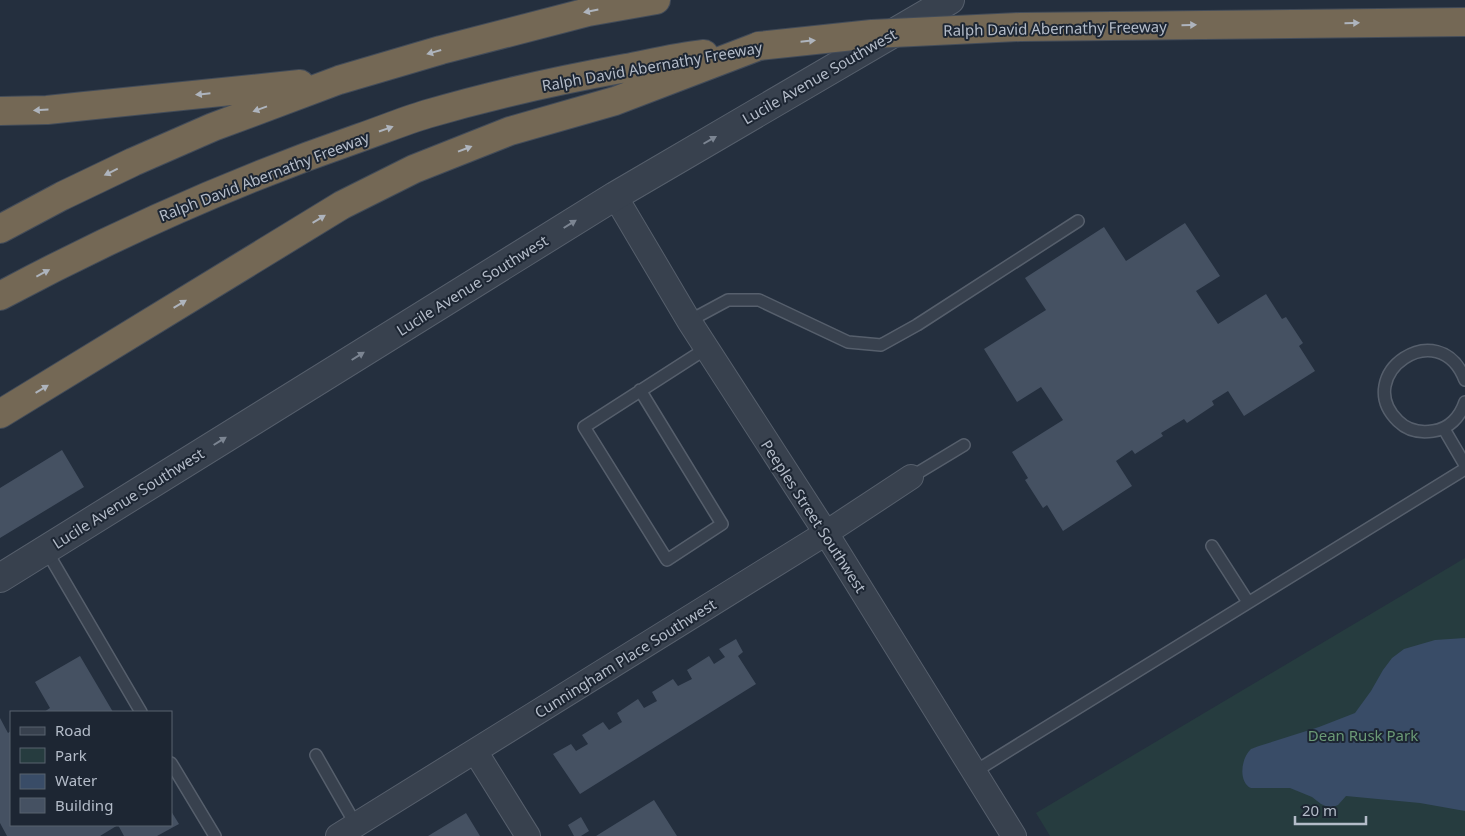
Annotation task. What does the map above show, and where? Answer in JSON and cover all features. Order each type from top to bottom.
[{"type":"highway","points":[[0,229],[132,162],[212,127],[339,80],[441,50],[588,12],[656,0]]},
{"type":"highway","name":"Ralph David Abernathy Freeway","points":[[0,296],[140,225],[302,157],[427,114],[592,74],[696,54],[872,34],[1020,27],[1465,22]]},
{"type":"highway","points":[[0,414],[342,205],[414,169],[510,131],[615,101],[759,46]]},
{"type":"highway","points":[[0,110],[47,110],[339,80]]},
{"type":"street","name":"Lucile Avenue Southwest","points":[[0,578],[615,196],[950,0]]},
{"type":"street","name":"Peeples Street Southwest","points":[[615,196],[689,321],[826,533],[1014,836]]},
{"type":"street","name":"Cunningham Place Southwest","points":[[347,830],[826,533],[911,477]]},
{"type":"street","points":[[474,751],[528,836]]},
{"type":"lane","points":[[689,321],[728,300],[759,300],[848,342],[881,344],[917,325],[1078,221]]},
{"type":"lane","points":[[640,390],[722,524],[667,560],[584,427],[640,390],[707,348]]},
{"type":"lane","points":[[1465,380],[1462,366],[1443,354],[1422,350],[1408,354],[1397,362],[1388,374],[1385,388],[1386,402],[1392,415],[1402,425],[1414,431],[1426,432],[1444,429],[1459,415],[1465,402]]},
{"type":"lane","points":[[1444,429],[1465,465]]},
{"type":"lane","points":[[911,477],[964,445]]},
{"type":"lane","points":[[974,772],[1465,468]]},
{"type":"lane","points":[[1212,546],[1248,602]]},
{"type":"lane","points":[[46,549],[140,711]]},
{"type":"lane","points":[[316,754],[347,830]]},
{"type":"lane","points":[[172,765],[215,836]]},
{"type":"green space","name":"Dean Rusk Park","points":[[1465,558],[1465,836],[1050,836],[1036,813]]},
{"type":"water","points":[[1465,638],[1465,811],[1420,803],[1346,796],[1338,805],[1330,808],[1312,797],[1290,788],[1251,788],[1244,781],[1243,764],[1251,749],[1355,713],[1392,658],[1404,649],[1435,640]]},
{"type":"building","points":[[1185,223],[1220,276],[1196,291],[1218,324],[1266,294],[1282,319],[1286,317],[1303,343],[1299,346],[1315,371],[1244,416],[1228,391],[1212,401],[1214,405],[1187,423],[1184,419],[1161,433],[1163,436],[1135,454],[1132,450],[1116,461],[1132,486],[1063,531],[1047,505],[1043,508],[1025,480],[1028,478],[1012,452],[1063,420],[1041,387],[1017,402],[984,349],[1046,310],[1025,278],[1104,227],[1126,261]]},
{"type":"building","points":[[62,450],[84,487],[0,538],[0,488]]},
{"type":"building","points":[[736,639],[743,652],[738,656],[756,684],[580,794],[553,754],[571,744],[576,751],[588,744],[582,735],[603,722],[609,730],[622,722],[617,713],[638,699],[644,708],[657,701],[652,692],[673,679],[678,686],[692,679],[687,670],[709,656],[714,664],[725,657],[719,649]]},
{"type":"building","points":[[80,656],[112,711],[46,711],[50,708],[35,682]]},
{"type":"building","points":[[0,718],[8,733],[10,732],[10,826],[116,826],[100,836],[7,836],[0,823]]},
{"type":"building","points":[[654,800],[677,836],[596,836]]},
{"type":"building","points":[[172,813],[179,824],[157,836],[124,836],[119,826],[172,826]]},
{"type":"building","points":[[466,813],[480,836],[428,836]]},
{"type":"building","points":[[581,817],[589,831],[581,836],[574,836],[568,825]]}]
